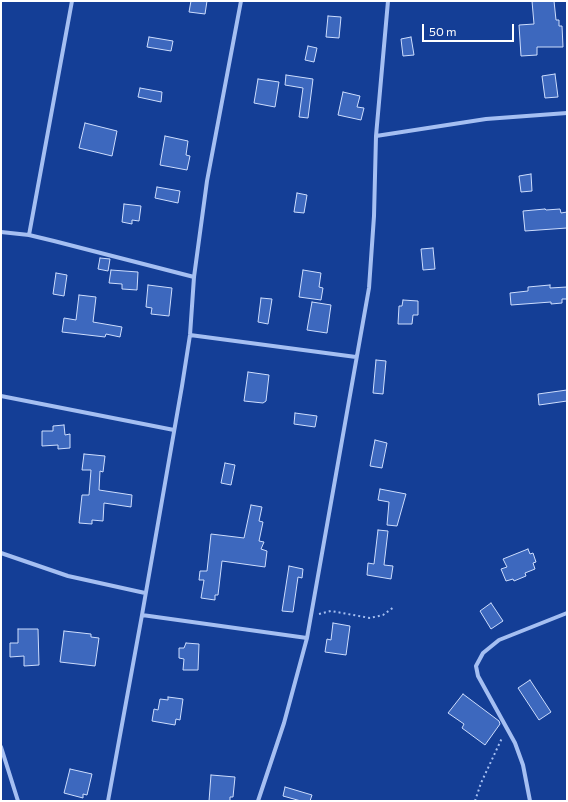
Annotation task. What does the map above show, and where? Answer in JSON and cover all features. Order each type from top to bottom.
[{"type":"street","points":[[29,235],[72,1]]},
{"type":"street","points":[[108,801],[142,615],[190,335],[194,277],[207,181],[241,1]]},
{"type":"street","points":[[258,801],[284,723],[307,638],[369,288],[374,216],[376,136],[388,1]]},
{"type":"street","points":[[376,136],[486,119],[567,113]]},
{"type":"street","points":[[1,232],[29,235],[194,277]]},
{"type":"street","points":[[190,335],[356,356]]},
{"type":"street","points":[[1,396],[174,430]]},
{"type":"street","points":[[1,553],[68,576],[145,593]]},
{"type":"street","points":[[530,801],[523,765],[508,728],[478,676],[476,669],[480,657],[486,650],[499,640],[567,613]]},
{"type":"street","points":[[142,615],[307,638]]},
{"type":"street","points":[[1,747],[18,801]]},
{"type":"path","points":[[311,618],[328,611],[370,618],[383,614],[394,607]]},
{"type":"path","points":[[475,801],[481,783],[508,728]]},
{"type":"building","points":[[191,1],[207,1],[205,14],[189,12]]},
{"type":"building","points":[[532,1],[554,1],[556,20],[559,20],[559,26],[562,26],[563,47],[537,47],[537,55],[521,56],[519,25],[534,24]]},
{"type":"building","points":[[328,16],[341,17],[339,38],[326,37]]},
{"type":"building","points":[[149,37],[173,41],[171,51],[147,47]]},
{"type":"building","points":[[411,37],[414,55],[403,56],[401,39]]},
{"type":"building","points":[[308,46],[317,48],[314,62],[305,60]]},
{"type":"building","points":[[555,74],[558,97],[545,98],[542,76]]},
{"type":"building","points":[[286,75],[313,79],[308,118],[299,117],[303,88],[285,85]]},
{"type":"building","points":[[258,79],[279,82],[275,107],[254,103]]},
{"type":"building","points":[[140,88],[162,92],[161,102],[138,97]]},
{"type":"building","points":[[343,92],[360,96],[357,107],[364,108],[361,120],[338,115]]},
{"type":"building","points":[[85,123],[117,131],[112,156],[79,148]]},
{"type":"building","points":[[165,136],[188,141],[186,155],[190,156],[187,170],[160,165]]},
{"type":"building","points":[[531,174],[532,191],[521,192],[519,176]]},
{"type":"building","points":[[157,187],[180,191],[178,203],[155,198]]},
{"type":"building","points":[[297,193],[307,195],[304,213],[294,212]]},
{"type":"building","points":[[124,204],[141,206],[139,221],[132,220],[132,224],[122,222]]},
{"type":"building","points":[[560,209],[561,213],[567,212],[567,228],[525,231],[523,211]]},
{"type":"building","points":[[433,248],[435,269],[423,270],[421,249]]},
{"type":"building","points":[[100,258],[110,259],[108,271],[98,269]]},
{"type":"building","points":[[111,270],[138,272],[137,290],[122,289],[122,284],[109,283]]},
{"type":"building","points":[[303,270],[321,273],[319,287],[323,288],[321,300],[299,297]]},
{"type":"building","points":[[56,273],[67,275],[64,296],[53,294]]},
{"type":"building","points":[[148,285],[172,288],[169,316],[151,314],[152,308],[146,307]]},
{"type":"building","points":[[550,285],[550,288],[567,287],[567,299],[562,299],[562,303],[551,304],[551,302],[511,305],[510,293],[528,291],[528,287]]},
{"type":"building","points":[[79,295],[96,297],[93,322],[122,327],[120,337],[106,334],[105,337],[62,332],[64,318],[76,320]]},
{"type":"building","points":[[261,298],[272,299],[268,324],[258,322]]},
{"type":"building","points":[[403,300],[418,301],[418,315],[413,315],[412,324],[398,324],[399,306],[402,306]]},
{"type":"building","points":[[312,302],[331,305],[327,333],[307,330]]},
{"type":"building","points":[[376,360],[386,361],[383,394],[373,393]]},
{"type":"building","points":[[248,372],[269,375],[266,401],[263,403],[244,401]]},
{"type":"building","points":[[567,390],[567,401],[539,405],[538,394]]},
{"type":"building","points":[[295,413],[317,416],[315,427],[294,424]]},
{"type":"building","points":[[64,425],[65,435],[70,434],[70,448],[58,449],[58,445],[42,446],[42,431],[53,431],[53,426]]},
{"type":"building","points":[[375,440],[387,443],[382,468],[370,466]]},
{"type":"building","points":[[84,454],[105,456],[103,472],[100,471],[99,490],[132,495],[131,507],[104,503],[103,521],[92,520],[92,524],[79,523],[82,495],[89,495],[91,470],[82,470]]},
{"type":"building","points":[[225,463],[235,465],[231,485],[221,483]]},
{"type":"building","points":[[380,489],[406,494],[397,526],[387,525],[389,502],[378,500]]},
{"type":"building","points":[[251,505],[262,507],[259,521],[263,522],[259,541],[264,542],[261,549],[267,551],[265,567],[222,561],[218,595],[215,595],[215,600],[201,598],[204,580],[199,580],[200,571],[207,571],[211,534],[244,538]]},
{"type":"building","points":[[378,530],[388,531],[384,565],[393,566],[391,579],[367,575],[368,563],[374,564]]},
{"type":"building","points":[[528,549],[530,554],[533,553],[536,562],[533,563],[535,569],[525,573],[526,576],[514,581],[513,579],[506,581],[501,569],[507,567],[503,559]]},
{"type":"building","points":[[289,566],[303,569],[302,578],[298,577],[293,612],[282,611]]},
{"type":"building","points":[[491,603],[503,621],[491,629],[480,611]]},
{"type":"building","points":[[333,623],[350,626],[346,655],[325,652],[327,639],[331,640]]},
{"type":"building","points":[[18,629],[38,629],[39,665],[24,666],[24,656],[10,657],[10,643],[18,643]]},
{"type":"building","points":[[64,631],[91,634],[91,637],[99,638],[95,666],[60,662]]},
{"type":"building","points":[[186,643],[199,644],[198,670],[183,670],[184,659],[179,658],[179,648],[184,648]]},
{"type":"building","points":[[530,680],[551,712],[539,720],[518,688]]},
{"type":"building","points":[[463,694],[499,721],[500,724],[485,745],[462,728],[464,724],[448,713]]},
{"type":"building","points":[[168,697],[183,699],[180,720],[176,719],[175,725],[152,721],[154,709],[158,710],[160,699],[168,700]]},
{"type":"building","points":[[70,769],[92,774],[87,795],[83,794],[83,798],[64,793]]},
{"type":"building","points":[[211,775],[235,777],[233,797],[230,797],[230,801],[209,801]]},
{"type":"building","points":[[285,787],[312,795],[310,801],[301,801],[283,796]]}]
